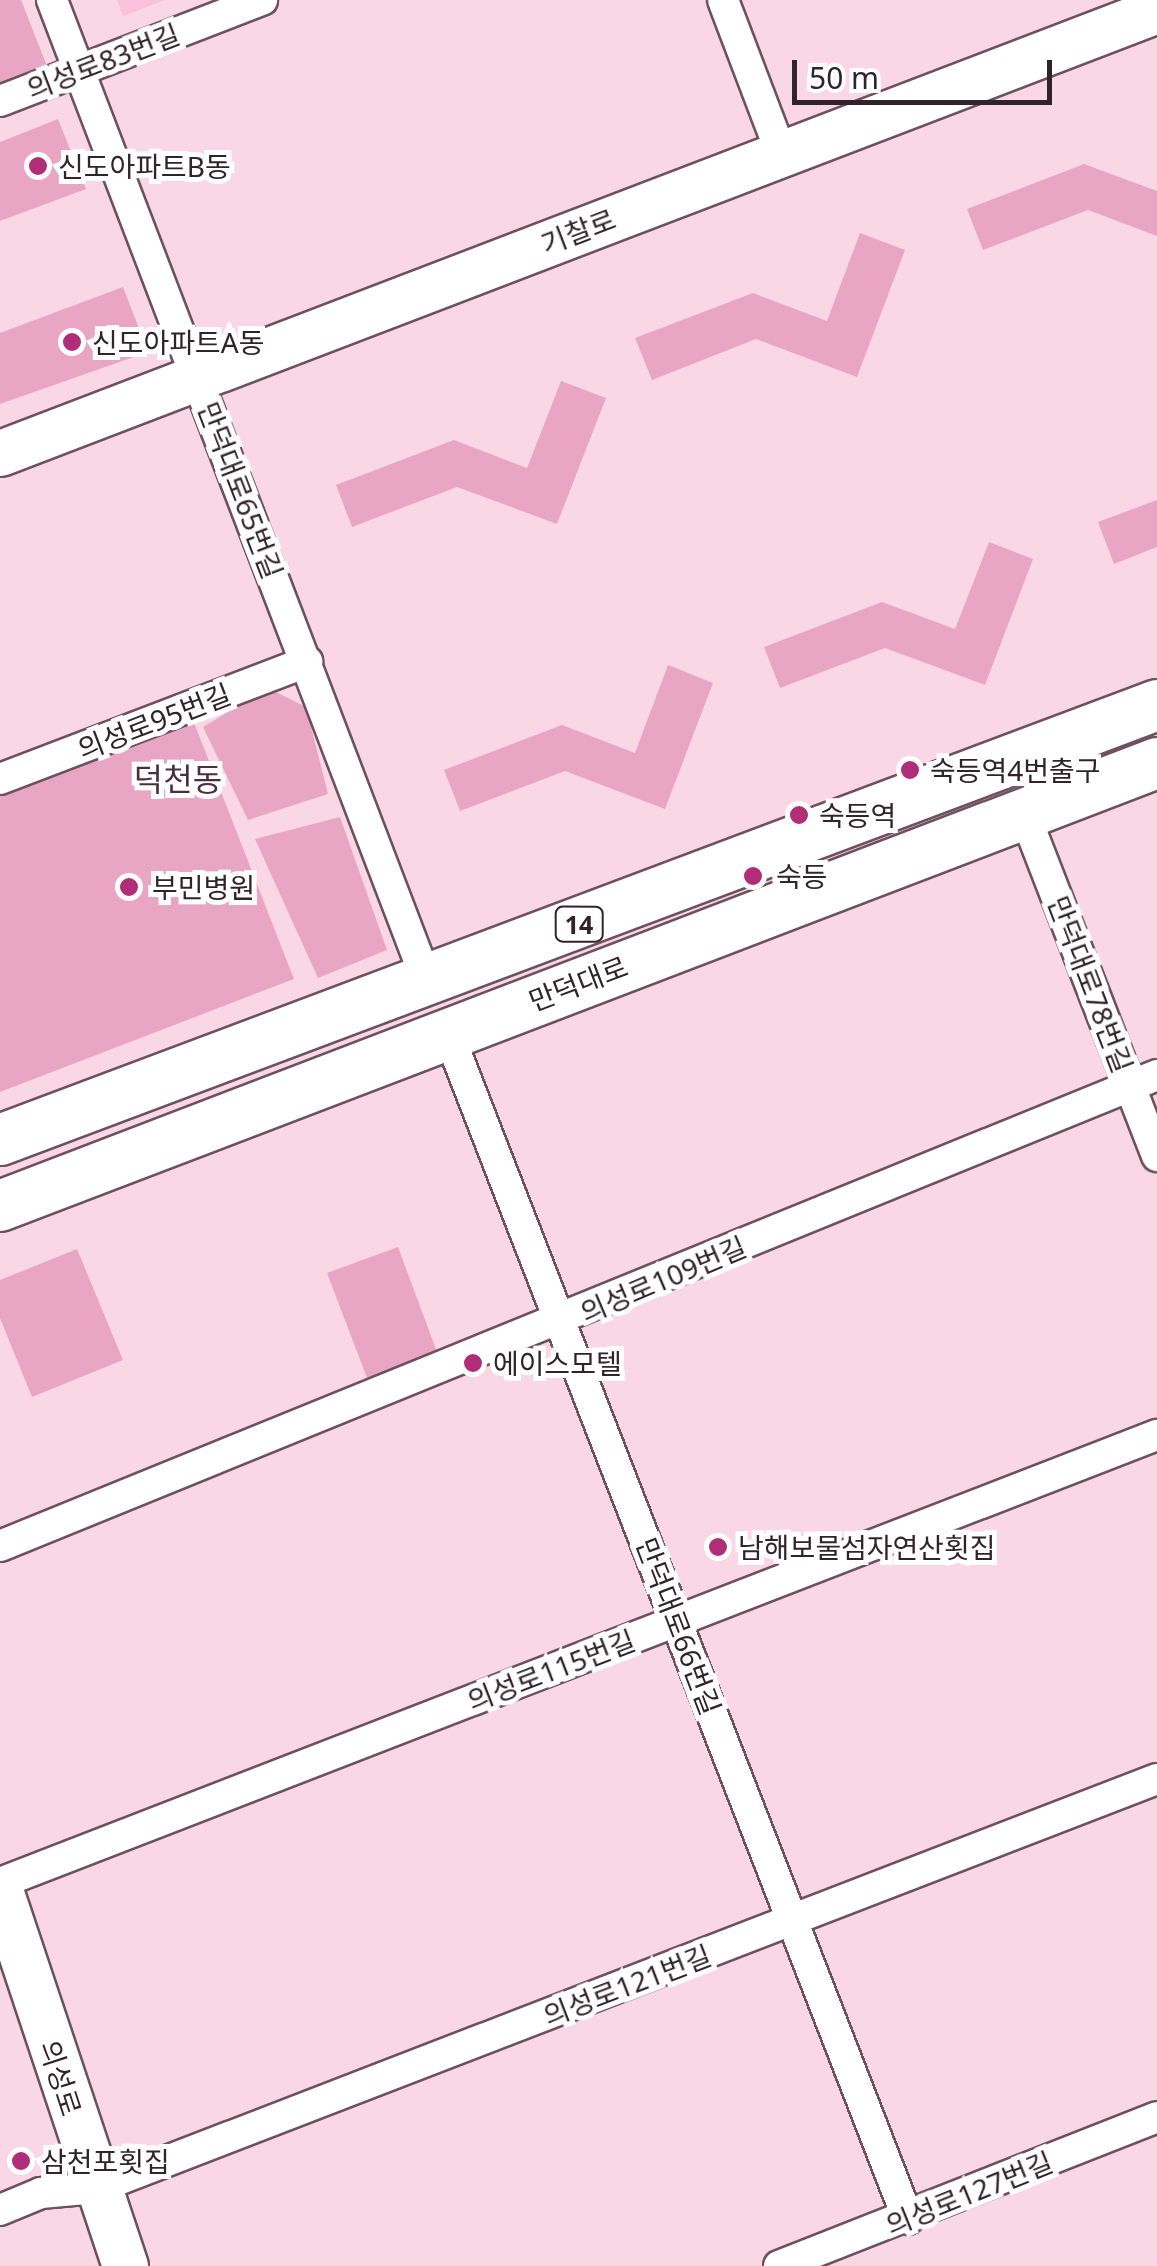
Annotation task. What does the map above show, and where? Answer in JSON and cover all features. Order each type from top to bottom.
[{"type":"main road","name":"만덕대로","points":[[0,1140],[1157,705]]},
{"type":"main road","name":"만덕대로","points":[[0,1206],[1157,764]]},
{"type":"street","name":"만덕대로65번길","points":[[52,0],[427,981]]},
{"type":"street","name":"의성로83번길","points":[[0,101],[262,0]]},
{"type":"street","points":[[724,0],[781,154]]},
{"type":"street","name":"기찰로","points":[[0,454],[1157,10]]},
{"type":"street","name":"의성로95번길","points":[[0,779],[307,662]]},
{"type":"street","name":"만덕대로78번길","points":[[1024,813],[1144,1080],[1157,1156]]},
{"type":"street","name":"만덕대로66번길","points":[[448,1032],[908,2220]]},
{"type":"street","name":"의성로109번길","points":[[0,1546],[562,1322],[1144,1080]]},
{"type":"street","name":"의성로115번길","points":[[0,1886],[1157,1435]]},
{"type":"street","name":"의성로121번길","points":[[0,2210],[42,2193],[97,2188],[1157,1779]]},
{"type":"street","name":"의성로","points":[[0,1886],[125,2266]]},
{"type":"street","name":"의성로127번길","points":[[780,2266],[908,2220],[1157,2117]]},
{"type":"shaded area","points":[[117,0],[165,0],[123,16]]},
{"type":"building","points":[[0,0],[21,0],[47,66],[0,84]]},
{"type":"building","name":"신도아파트B동","points":[[58,119],[86,189],[0,221],[0,142]]},
{"type":"building","points":[[1084,164],[1157,191],[1157,236],[1088,210],[983,250],[967,209]]},
{"type":"building","points":[[860,233],[905,250],[857,377],[756,339],[652,380],[635,338],[753,293],[827,321]]},
{"type":"building","name":"신도아파트A동","points":[[123,287],[148,352],[0,404],[0,333]]},
{"type":"building","points":[[561,381],[606,398],[557,524],[457,487],[352,527],[336,485],[454,440],[527,468]]},
{"type":"building","points":[[1157,500],[1157,547],[1114,564],[1098,522]]},
{"type":"building","points":[[989,542],[1033,559],[985,685],[885,648],[780,688],[764,647],[882,602],[955,629]]},
{"type":"building","points":[[668,665],[713,683],[665,809],[565,771],[460,811],[444,770],[562,725],[635,753]]},
{"type":"building","points":[[268,688],[306,707],[328,794],[248,820],[203,727]]},
{"type":"building","name":"부민병원","points":[[193,720],[294,979],[0,1092],[0,795]]},
{"type":"building","points":[[340,817],[387,950],[318,978],[255,839]]},
{"type":"building","points":[[398,1247],[437,1352],[367,1378],[327,1273]]},
{"type":"building","points":[[77,1249],[123,1360],[32,1397],[0,1318],[0,1280]]},
{"type":"place","name":"신도아파트B동","points":[[38,166]]},
{"type":"place","name":"신도아파트A동","points":[[72,342]]},
{"type":"place","name":"숙등역4번출구","points":[[910,770]]},
{"type":"place","name":"숙등역","points":[[799,815]]},
{"type":"place","name":"숙등","points":[[753,876]]},
{"type":"place","name":"부민병원","points":[[129,887]]},
{"type":"place","name":"에이스모텔","points":[[473,1363]]},
{"type":"place","name":"남해보물섬자연산횟집","points":[[718,1547]]},
{"type":"place","name":"삼천포횟집","points":[[21,2161]]},
{"type":"district","name":"덕천동","points":[[178,779]]}]
